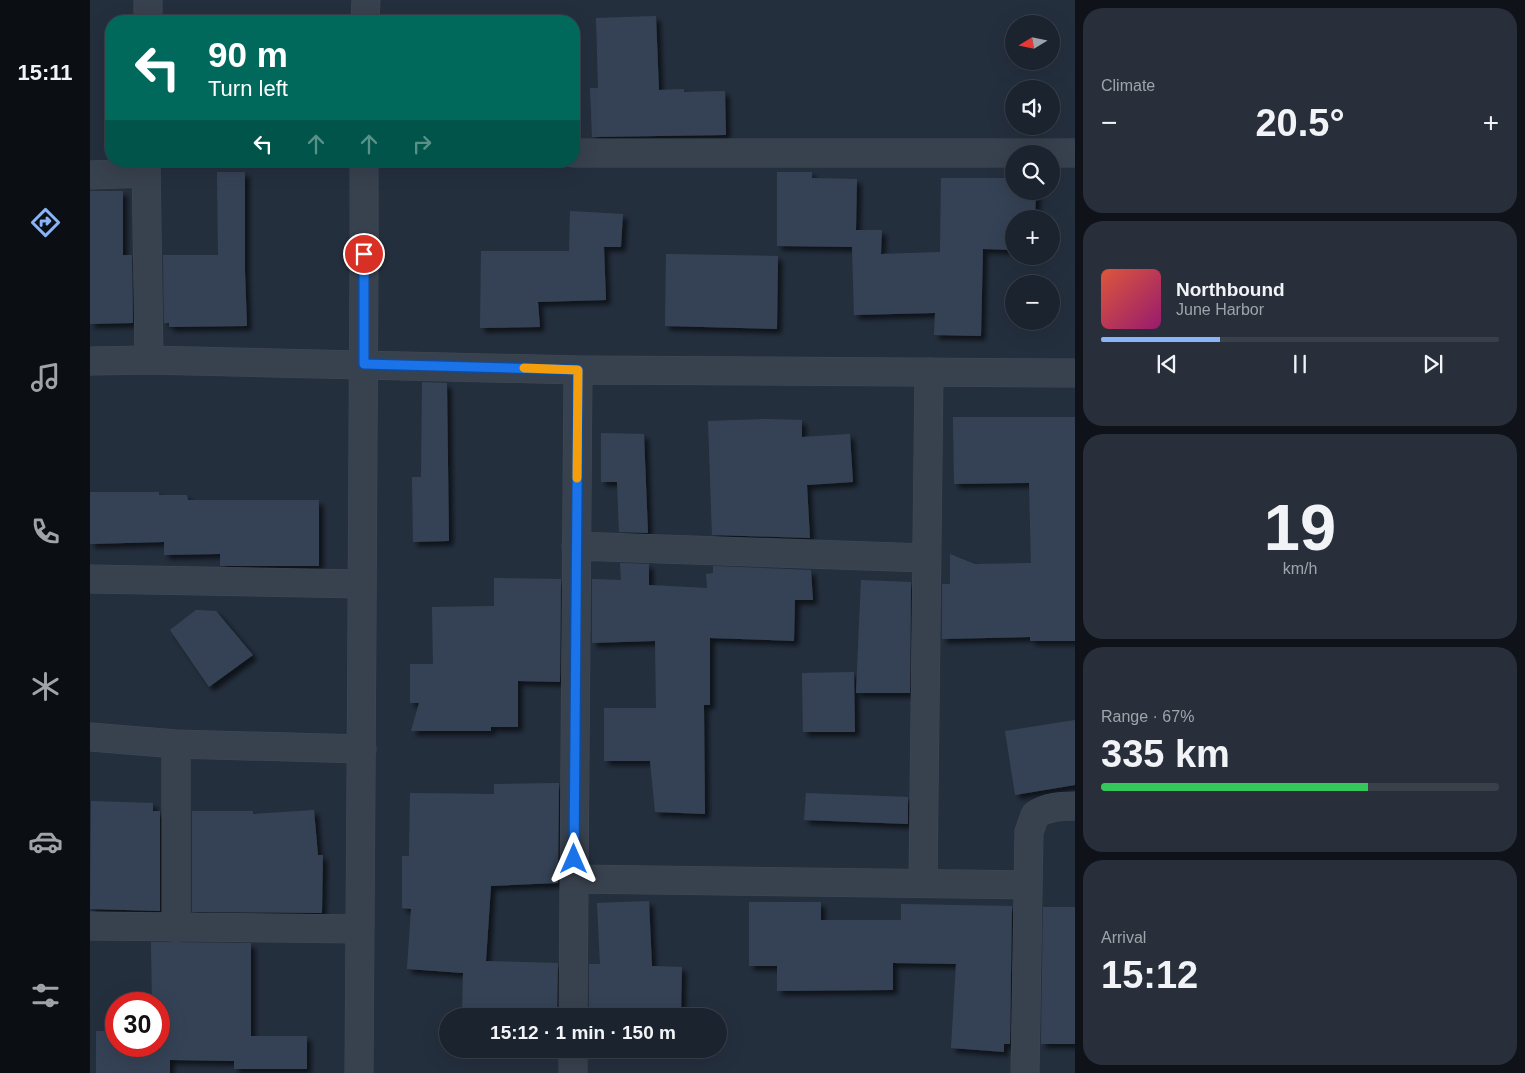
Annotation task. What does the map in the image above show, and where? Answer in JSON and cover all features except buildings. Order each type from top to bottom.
[{"type":"street","points":[[148,0],[148,15]]},
{"type":"street","points":[[365,15],[366,0]]},
{"type":"street","points":[[580,153],[1075,154]]},
{"type":"street","points":[[90,175],[146,167],[149,360]]},
{"type":"street","points":[[359,1073],[364,167]]},
{"type":"street","points":[[90,361],[149,360],[578,370],[1075,373]]},
{"type":"street","points":[[573,1008],[578,370]]},
{"type":"street","points":[[923,883],[929,372]]},
{"type":"street","points":[[576,546],[926,558]]},
{"type":"street","points":[[90,579],[361,584]]},
{"type":"street","points":[[90,737],[176,744],[362,750]]},
{"type":"street","points":[[176,744],[176,928]]},
{"type":"street","points":[[1025,1073],[1029,832],[1034,815],[1044,809],[1075,806]]},
{"type":"street","points":[[574,879],[1028,885]]},
{"type":"street","points":[[90,926],[359,929]]},
{"type":"street","points":[[573,1058],[573,1073]]},
{"type":"slow traffic","points":[[524,368],[578,370],[577,478]]},
{"type":"route","points":[[364,254],[364,364],[578,370],[574,859]]}]
